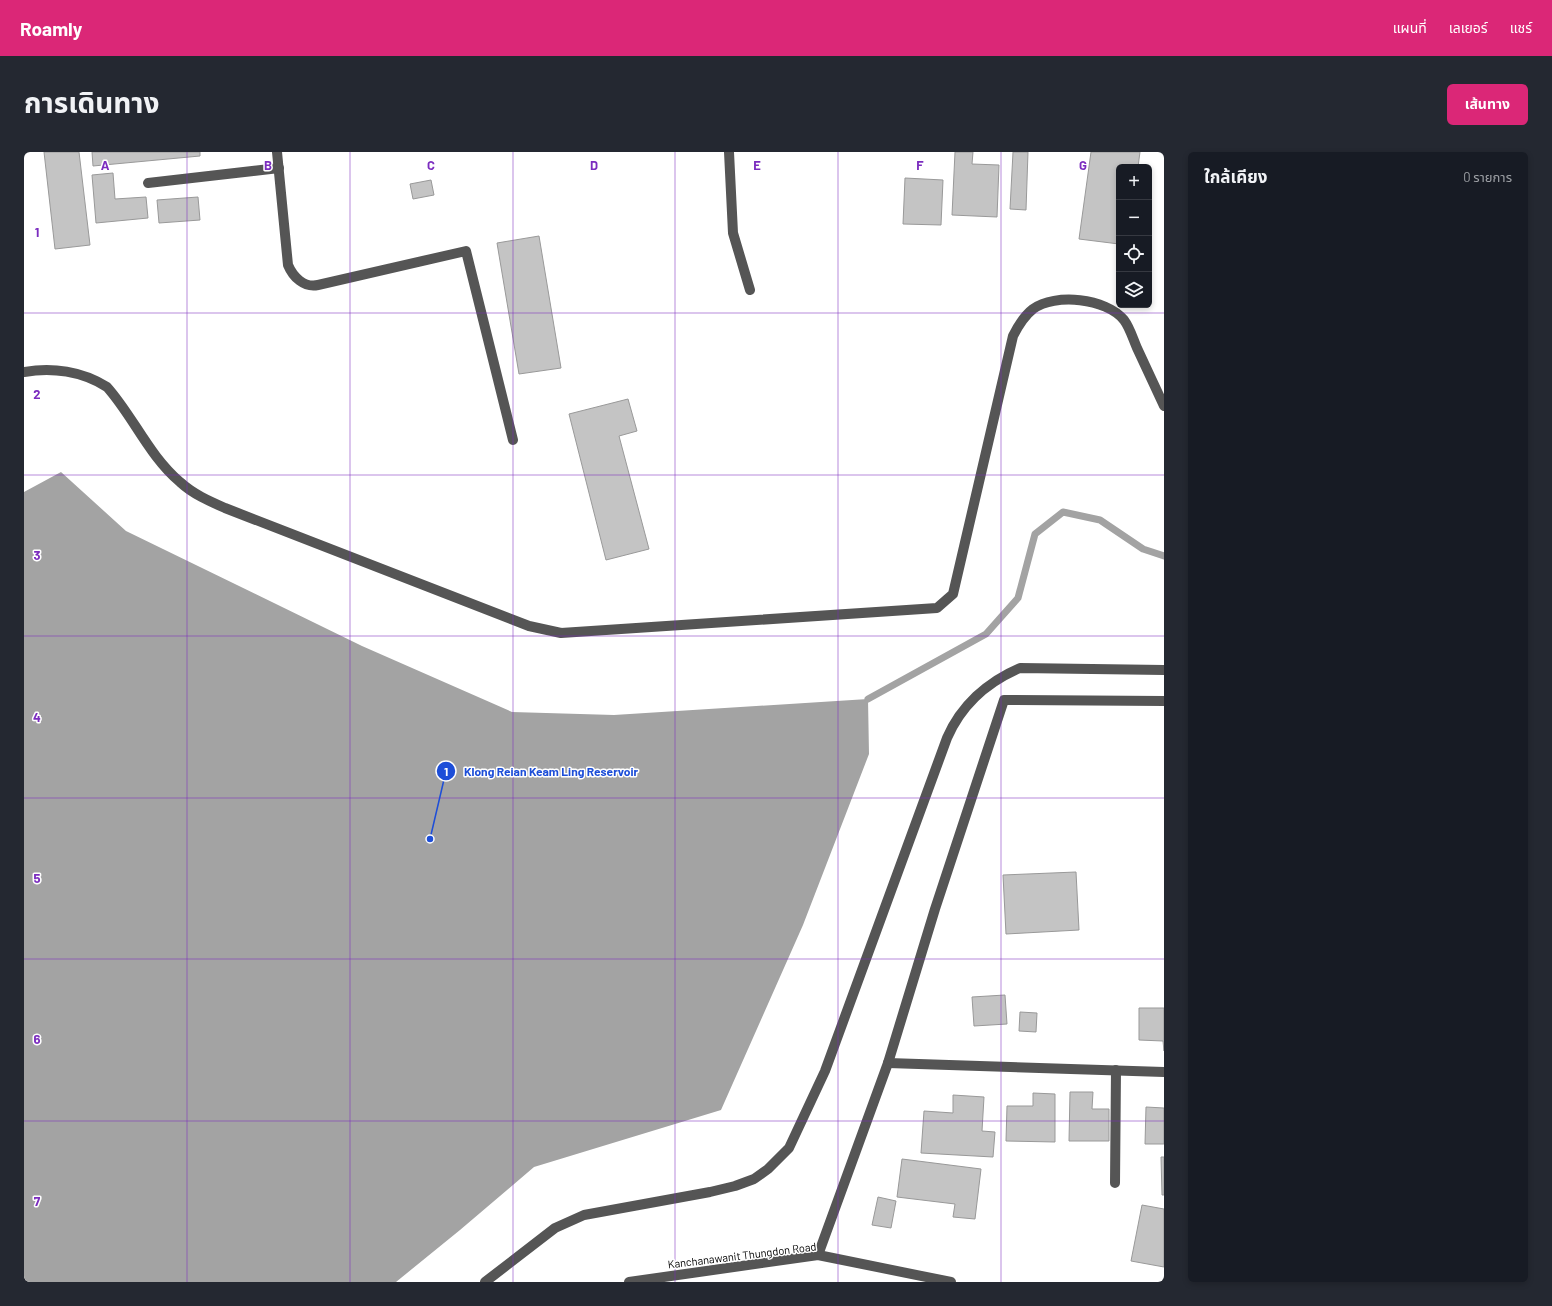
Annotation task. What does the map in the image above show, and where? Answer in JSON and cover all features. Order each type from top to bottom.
[{"type":"street","points":[[277,152],[288,265],[296,278],[306,284],[318,286],[466,251],[513,440]]},
{"type":"street","points":[[729,152],[733,233],[750,290]]},
{"type":"street","points":[[148,183],[279,168]]},
{"type":"street","points":[[24,372],[46,369],[70,372],[98,381],[107,387],[166,468],[179,482],[201,496],[225,508],[529,626],[561,633],[937,608],[953,594],[1013,336],[1024,318],[1033,309],[1044,303],[1056,300],[1097,303],[1120,317],[1128,328],[1164,406]]},
{"type":"street","points":[[485,1282],[555,1228],[568,1221],[584,1215],[735,1186],[754,1179],[768,1169],[789,1148],[825,1071],[947,738],[960,713],[972,700],[999,678],[1020,668],[1164,670]]},
{"type":"street","points":[[818,1256],[888,1063],[935,909],[1004,700],[1164,701]]},
{"type":"street","points":[[888,1063],[1164,1072]]},
{"type":"street","points":[[1115,1183],[1116,1070]]},
{"type":"street","name":"Kanchanawanit Thungdon Road","points":[[630,1282],[818,1256],[951,1282]]},
{"type":"shaded area","points":[[61,472],[126,531],[362,646],[512,712],[614,715],[868,699],[869,754],[803,925],[721,1110],[534,1167],[396,1282],[24,1282],[24,492]]},
{"type":"building","points":[[44,152],[79,152],[90,245],[55,249]]},
{"type":"building","points":[[92,152],[200,152],[200,156],[93,166]]},
{"type":"building","points":[[955,152],[973,152],[972,164],[999,165],[997,217],[952,215]]},
{"type":"building","points":[[1013,152],[1028,152],[1026,210],[1010,209]]},
{"type":"building","points":[[1091,152],[1140,152],[1138,164],[1116,164],[1116,244],[1079,239]]},
{"type":"building","points":[[113,173],[115,199],[146,197],[148,218],[96,223],[92,175]]},
{"type":"building","points":[[905,178],[943,180],[941,225],[903,224]]},
{"type":"building","points":[[431,180],[434,195],[413,199],[410,184]]},
{"type":"building","points":[[198,197],[200,220],[159,223],[157,200]]},
{"type":"building","points":[[539,236],[561,368],[519,374],[497,243]]},
{"type":"building","points":[[628,399],[637,431],[619,436],[649,549],[606,560],[569,414]]},
{"type":"building","points":[[1076,872],[1079,930],[1006,934],[1003,875]]},
{"type":"building","points":[[1005,995],[1007,1024],[974,1026],[972,997]]},
{"type":"building","points":[[1139,1008],[1164,1008],[1164,1051],[1163,1041],[1139,1040]]},
{"type":"building","points":[[1020,1012],[1037,1013],[1036,1032],[1019,1031]]},
{"type":"building","points":[[1070,1092],[1093,1092],[1092,1109],[1109,1109],[1109,1141],[1069,1141]]},
{"type":"building","points":[[1033,1093],[1055,1094],[1055,1142],[1006,1141],[1007,1106],[1033,1106]]},
{"type":"building","points":[[953,1095],[984,1097],[982,1131],[995,1132],[993,1157],[921,1153],[924,1111],[953,1113]]},
{"type":"building","points":[[1146,1107],[1164,1108],[1164,1144],[1145,1144]]},
{"type":"building","points":[[1161,1157],[1164,1157],[1164,1195],[1162,1195]]},
{"type":"building","points":[[902,1159],[981,1169],[975,1219],[953,1217],[955,1204],[897,1197]]},
{"type":"building","points":[[878,1197],[896,1201],[891,1228],[872,1225]]},
{"type":"building","points":[[1142,1205],[1164,1209],[1164,1267],[1131,1261]]},
{"type":"waterway","points":[[868,699],[986,634],[1018,598],[1035,534],[1063,512],[1100,520],[1143,549],[1164,556]]},
{"type":"place","name":"Klong Reian Keam Ling Reservoir","points":[[430,839]]}]
